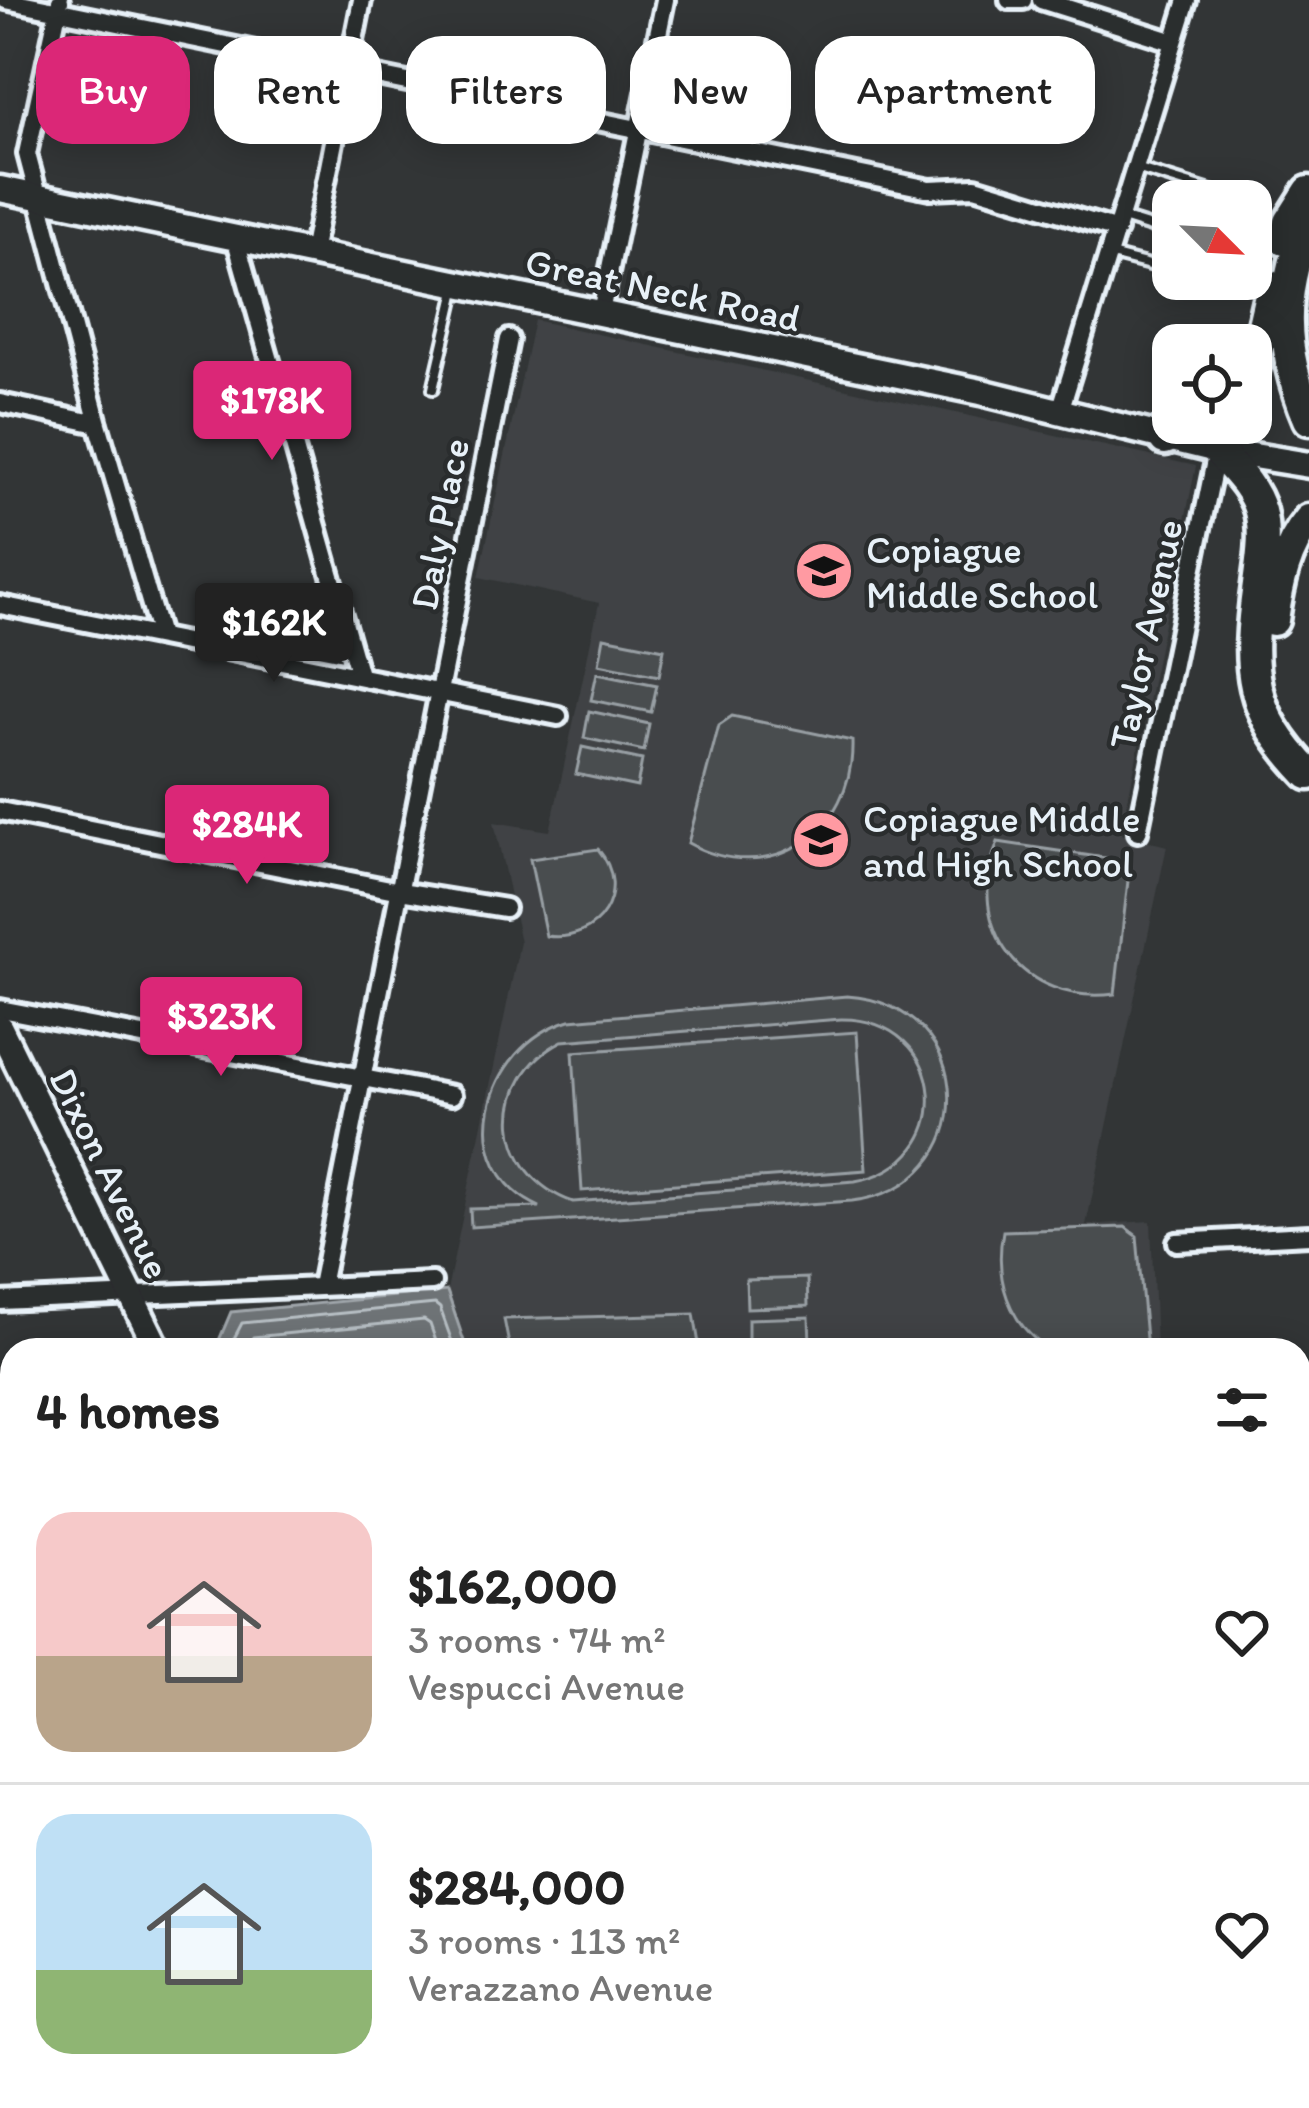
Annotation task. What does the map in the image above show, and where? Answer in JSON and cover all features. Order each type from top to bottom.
[{"type":"highway","points":[[1264,324],[1290,221],[1309,192]]},
{"type":"highway","points":[[1309,224],[1292,264],[1284,311],[1290,370],[1309,419]]},
{"type":"highway","points":[[1217,450],[1243,478],[1260,510],[1263,549],[1251,668],[1262,715],[1309,774]]},
{"type":"highway","points":[[1309,520],[1281,571],[1271,668],[1281,707],[1309,740]]},
{"type":"main road","name":"Great Neck Road","points":[[0,189],[601,312],[1060,411],[1152,436]]},
{"type":"main road","name":"Great Neck Road","points":[[1189,444],[1309,465]]},
{"type":"main road","name":"Dixon Avenue","points":[[0,1028],[152,1338]]},
{"type":"street","points":[[7,0],[59,5],[214,40]]},
{"type":"street","points":[[355,36],[362,0]]},
{"type":"street","points":[[658,36],[665,0]]},
{"type":"street","points":[[1009,0],[1023,0]]},
{"type":"street","points":[[1042,0],[1174,42]]},
{"type":"street","points":[[1060,411],[1187,0]]},
{"type":"street","points":[[59,5],[27,154],[160,636]]},
{"type":"street","points":[[382,77],[630,128]]},
{"type":"street","points":[[312,253],[334,144]]},
{"type":"street","points":[[601,312],[635,144]]},
{"type":"street","points":[[707,144],[929,189],[975,187],[1119,224]]},
{"type":"street","points":[[235,237],[359,675]]},
{"type":"street","name":"Daly Place","points":[[321,1286],[509,339]]},
{"type":"street","points":[[0,403],[98,424]]},
{"type":"street","name":"Taylor Avenue","points":[[1138,832],[1217,450]]},
{"type":"street","points":[[0,605],[558,716]]},
{"type":"street","points":[[0,811],[505,908]]},
{"type":"street","points":[[0,1010],[452,1095]]},
{"type":"street","points":[[1177,1242],[1309,1235]]},
{"type":"street","points":[[0,1301],[432,1282]]},
{"type":"lane","points":[[1136,167],[1177,180]]},
{"type":"lane","points":[[1119,224],[1152,230]]},
{"type":"lane","points":[[1109,254],[1152,265]]},
{"type":"lane","points":[[433,389],[458,283]]},
{"type":"shaded area","name":"Copiague Middle and High School","points":[[534,320],[1196,466],[1121,834],[1167,846],[1086,1225],[1151,1221],[1156,1338],[463,1338],[447,1291],[520,942],[494,822],[550,831],[599,603],[479,577]]},
{"type":"shaded area","points":[[604,637],[664,649],[659,676],[599,664]]},
{"type":"shaded area","points":[[597,673],[657,685],[651,712],[591,700]]},
{"type":"shaded area","points":[[589,711],[649,724],[644,751],[584,738]]},
{"type":"shaded area","points":[[732,716],[852,741],[849,773],[839,802],[802,843],[748,859],[718,855],[688,843],[719,725]]},
{"type":"shaded area","points":[[582,747],[642,760],[637,787],[576,774]]},
{"type":"shaded area","points":[[998,842],[1118,860],[1129,872],[1115,994],[1082,994],[1053,987],[1028,974],[1009,955],[995,931],[989,904],[989,874]]},
{"type":"shaded area","points":[[598,849],[612,881],[605,911],[581,932],[546,936],[530,859]]},
{"type":"shaded area","points":[[847,996],[891,1007],[923,1030],[943,1061],[950,1096],[944,1132],[926,1164],[895,1188],[852,1201],[471,1227],[470,1209],[540,1207],[513,1189],[496,1165],[488,1138],[489,1109],[516,1055],[540,1034],[570,1020]],"holes":[[[841,1019],[877,1025],[904,1041],[922,1065],[929,1093],[926,1122],[913,1148],[890,1169],[855,1181],[573,1202],[547,1189],[516,1149],[510,1125],[522,1078],[538,1058],[562,1041]]]},
{"type":"shaded area","points":[[857,1032],[866,1170],[582,1191],[573,1052]]},
{"type":"shaded area","points":[[1125,1227],[1137,1236],[1146,1338],[1034,1338],[1007,1298],[1001,1266],[1003,1231]]},
{"type":"shaded area","points":[[807,1278],[808,1306],[747,1308],[746,1280]]},
{"type":"shaded area","points":[[694,1314],[698,1338],[508,1338],[504,1319]]},
{"type":"shaded area","points":[[809,1317],[810,1338],[748,1338],[748,1319]]},
{"type":"water","points":[[447,1291],[463,1338],[220,1338],[231,1312]]},
{"type":"place","name":"Copiague Middle School","points":[[824,571]]},
{"type":"place","name":"Copiague Middle and High School","points":[[821,840]]}]
